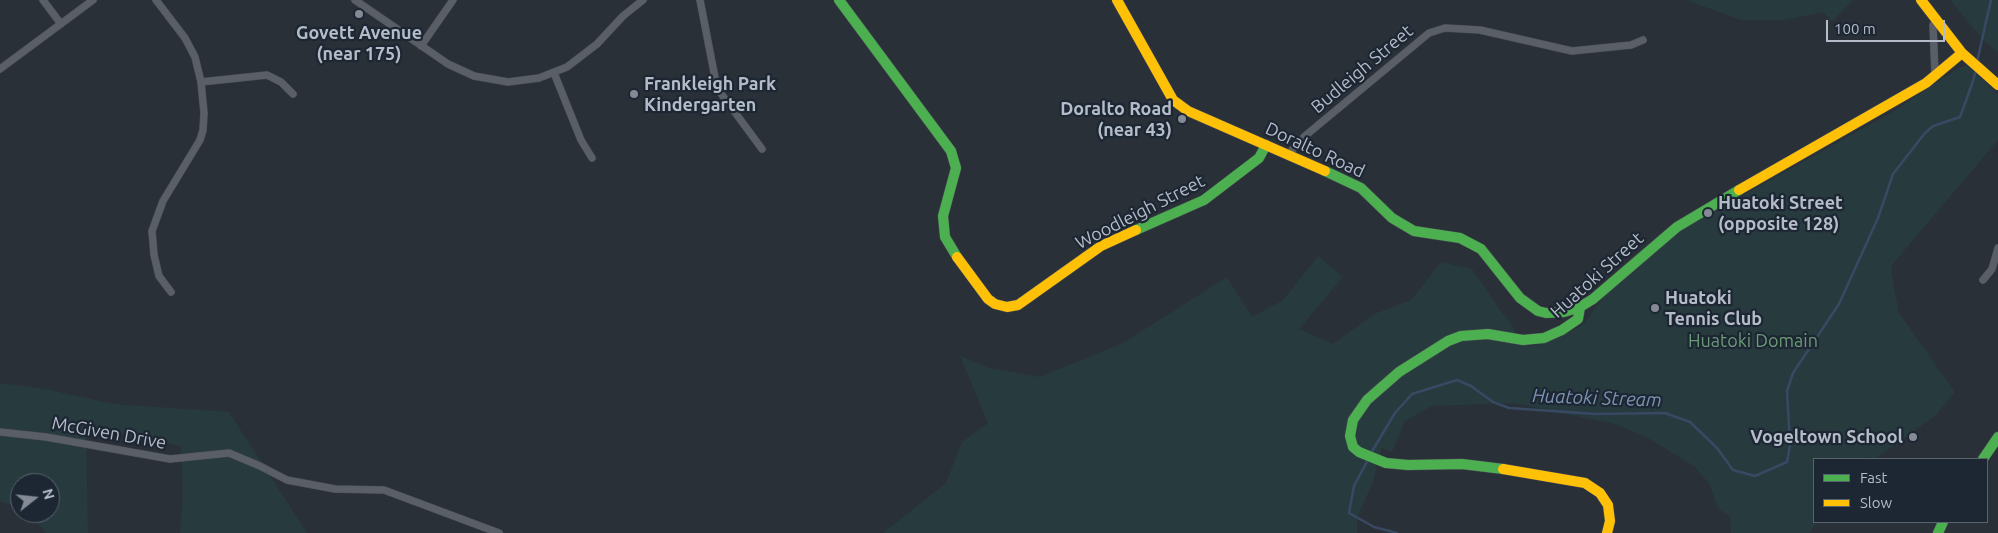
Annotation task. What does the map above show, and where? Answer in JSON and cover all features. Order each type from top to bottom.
[{"type":"street","points":[[43,0],[61,24]]},
{"type":"street","points":[[0,70],[93,0]]},
{"type":"street","points":[[156,0],[191,49],[198,67],[204,113],[203,130],[194,151],[160,206],[152,231],[154,255],[160,276],[171,292]]},
{"type":"street","points":[[355,0],[448,64],[484,79],[508,82],[525,81],[554,73],[591,50],[633,2],[643,0]]},
{"type":"street","points":[[422,46],[453,0]]},
{"type":"street","points":[[700,0],[717,88],[762,149]]},
{"type":"street","name":"Woodleigh Street","points":[[839,0],[951,151],[956,168],[943,216],[945,237],[949,246],[988,298],[996,304],[1007,307],[1018,305],[1101,246],[1204,200],[1260,158],[1266,145]]},
{"type":"street","name":"Doralto Road","points":[[1117,0],[1173,100],[1188,111],[1361,188],[1392,218],[1414,231],[1460,238],[1481,249],[1520,298],[1538,311],[1554,313],[1580,307]]},
{"type":"street","points":[[1920,0],[1966,56],[1998,85]]},
{"type":"street","points":[[1936,21],[1933,25],[1936,74]]},
{"type":"street","name":"Budleigh Street","points":[[1290,156],[1292,150],[1305,136],[1429,33],[1445,28],[1480,30],[1572,51],[1631,45],[1643,40]]},
{"type":"street","name":"Huatoki Street","points":[[1607,533],[1610,521],[1608,505],[1600,492],[1585,483],[1492,466],[1462,464],[1408,466],[1386,463],[1359,452],[1353,447],[1350,436],[1353,420],[1381,388],[1416,361],[1448,342],[1462,336],[1488,334],[1522,340],[1544,338],[1578,319],[1580,307],[1593,299],[1662,239],[1684,223],[1898,100],[1966,56]]},
{"type":"street","points":[[554,73],[581,140],[592,158]]},
{"type":"street","points":[[201,82],[267,75],[281,82],[292,94]]},
{"type":"street","points":[[1983,280],[1992,269],[1998,248]]},
{"type":"street","name":"McGiven Drive","points":[[0,432],[46,437],[170,459],[229,453],[287,480],[335,489],[384,490],[499,533]]},
{"type":"street","points":[[1984,458],[1998,437]]},
{"type":"green space","points":[[1686,0],[1853,0],[1832,21],[1823,12],[1784,20],[1741,20]]},
{"type":"green space","points":[[1950,0],[1998,0],[1998,52],[1985,42]]},
{"type":"green space","name":"Huatoki Domain","points":[[1967,65],[1998,94],[1998,140],[1892,265],[1891,271],[1899,313],[1955,392],[1935,416],[1876,458],[1813,458],[1813,523],[1817,523],[1809,533],[1731,533],[1730,516],[1718,509],[1710,485],[1695,467],[1650,439],[1615,424],[1513,403],[1432,406],[1405,421],[1392,452],[1382,448],[1372,484],[1357,518],[1357,533],[883,533],[946,483],[962,442],[988,423],[960,356],[989,368],[1040,377],[1123,343],[1227,277],[1252,317],[1283,300],[1318,256],[1343,277],[1299,329],[1333,344],[1374,314],[1411,300],[1441,262],[1472,269],[1508,319],[1521,342],[1530,346],[1539,345],[1561,337],[1584,324],[1611,286],[1670,236],[1894,111],[1957,69]]},
{"type":"green space","points":[[0,383],[50,390],[113,404],[229,412],[307,533],[180,533],[183,494],[181,446],[86,426],[88,533],[46,533],[38,523],[60,523],[60,473],[10,473],[10,504],[0,502]]},
{"type":"waterway","name":"Huatoki Stream","points":[[1977,62],[1991,0]]},
{"type":"waterway","name":"Huatoki Stream","points":[[1371,453],[1395,413],[1412,394],[1457,380],[1471,386],[1493,402],[1509,408],[1596,414],[1665,413],[1690,422],[1717,448],[1733,470],[1755,476],[1787,462],[1790,445],[1787,391],[1793,373],[1839,304],[1878,218],[1893,174],[1925,133],[1933,126],[1960,117],[1976,70]]},
{"type":"waterway","name":"Huatoki Stream","points":[[1369,458],[1354,486],[1349,513],[1374,527],[1397,533]]},
{"type":"traffic: fast","points":[[839,0],[951,151],[956,168],[943,216],[945,237],[957,257]]},
{"type":"traffic: fast","points":[[1136,230],[1204,200],[1259,158],[1266,145]]},
{"type":"traffic: fast","points":[[1325,171],[1361,188],[1392,218],[1414,231],[1460,238],[1481,249],[1520,298],[1538,311],[1546,313],[1564,312],[1580,307],[1593,299],[1677,227],[1739,190]]},
{"type":"traffic: fast","points":[[1503,469],[1462,464],[1408,465],[1386,463],[1359,452],[1353,447],[1350,436],[1353,420],[1367,400],[1399,372],[1448,341],[1461,336],[1488,334],[1523,340],[1544,338],[1562,330],[1578,319],[1580,307]]},
{"type":"traffic: fast","points":[[1984,458],[1998,437]]},
{"type":"traffic: fast","points":[[1938,533],[1943,523]]},
{"type":"traffic: slow","points":[[1117,0],[1173,100],[1188,111],[1325,171]]},
{"type":"traffic: slow","points":[[1921,0],[1962,53],[1998,85]]},
{"type":"traffic: slow","points":[[1739,190],[1926,83],[1962,53]]},
{"type":"traffic: slow","points":[[957,257],[988,299],[995,304],[1007,307],[1018,305],[1101,246],[1136,230]]},
{"type":"traffic: slow","points":[[1503,469],[1585,483],[1600,493],[1608,505],[1610,521],[1607,533]]},
{"type":"place","name":"Govett Avenue (near 175)","points":[[359,14]]},
{"type":"place","name":"Frankleigh Park Kindergarten","points":[[634,94]]},
{"type":"place","name":"Doralto Road (near 43)","points":[[1182,119]]},
{"type":"place","name":"Huatoki Street (opposite 128)","points":[[1708,213]]},
{"type":"place","name":"Huatoki Tennis Club","points":[[1655,308]]},
{"type":"place","name":"Vogeltown School","points":[[1913,437]]}]
